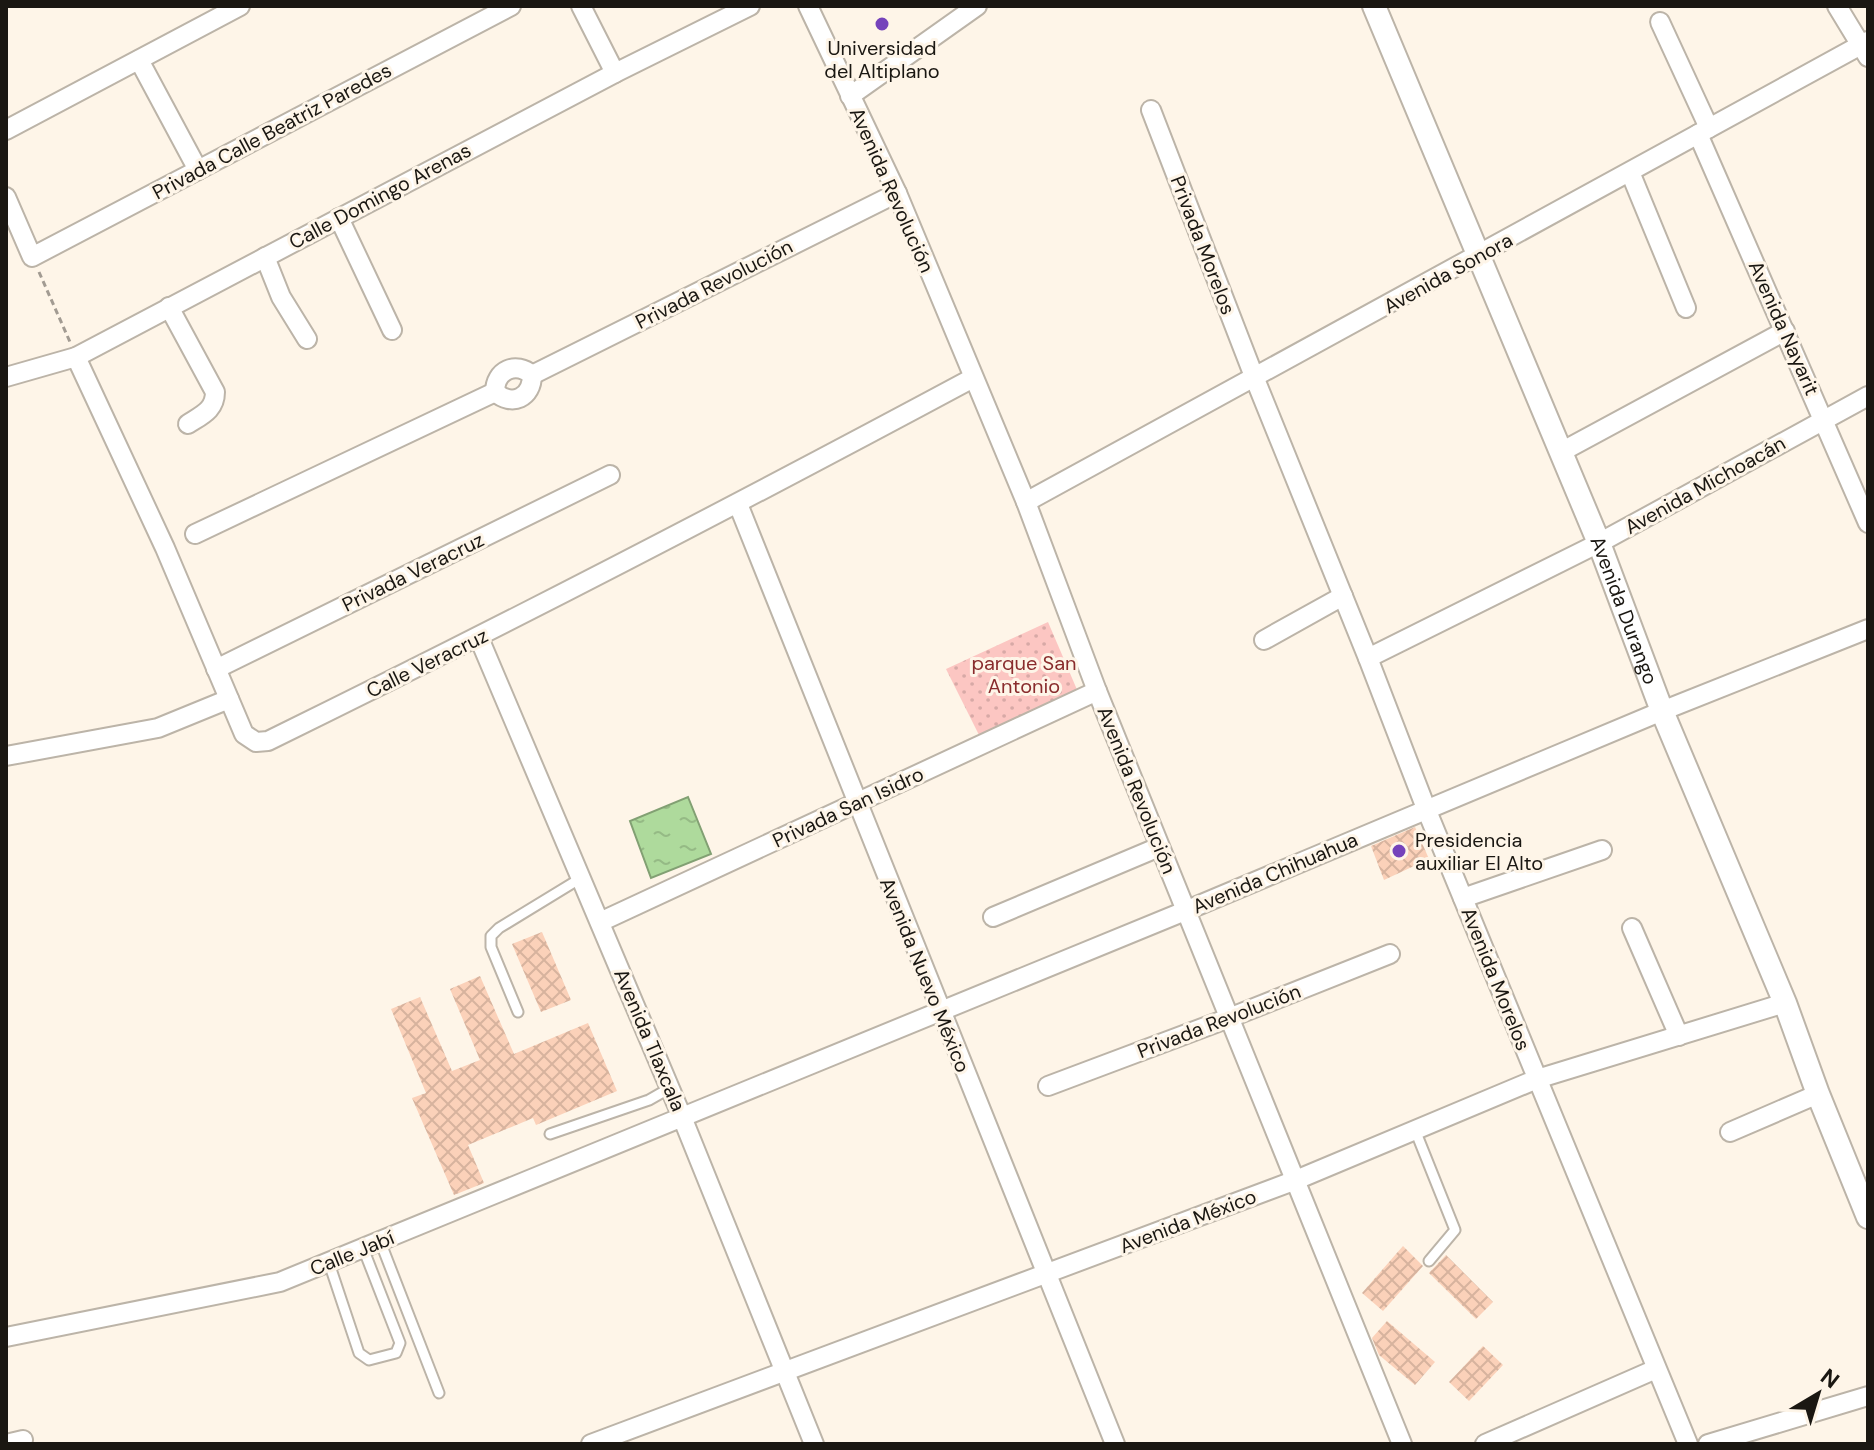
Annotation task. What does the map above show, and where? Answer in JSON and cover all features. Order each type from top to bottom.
[{"type":"street","points":[[6,130],[240,6]]},
{"type":"street","name":"Privada Calle Beatriz Paredes","points":[[32,257],[511,6]]},
{"type":"street","points":[[581,6],[615,73]]},
{"type":"street","name":"Calle Domingo Arenas","points":[[6,377],[76,357],[615,73],[750,6]]},
{"type":"street","name":"Avenida Revolución","points":[[808,6],[897,193],[1026,502],[1159,847],[1402,1444]]},
{"type":"street","points":[[850,96],[977,6]]},
{"type":"street","name":"Avenida Durango","points":[[1374,6],[1599,543],[1662,711],[1785,1003],[1868,1217]]},
{"type":"street","points":[[1837,6],[1866,47]]},
{"type":"street","name":"Avenida Nayarit","points":[[1660,22],[1785,331],[1868,521]]},
{"type":"street","name":"Avenida Sonora","points":[[1026,502],[1704,131],[1866,47]]},
{"type":"street","points":[[139,60],[198,170]]},
{"type":"street","name":"Privada Morelos","points":[[1151,110],[1255,379]]},
{"type":"street","points":[[1630,172],[1686,308]]},
{"type":"street","name":"Privada Revolución","points":[[532,375],[897,193]]},
{"type":"street","points":[[6,197],[32,257]]},
{"type":"street","points":[[339,218],[392,330]]},
{"type":"street","points":[[265,257],[281,297],[307,339]]},
{"type":"street","points":[[169,307],[215,392],[215,402],[210,410],[188,424]]},
{"type":"street","points":[[1561,452],[1785,331]]},
{"type":"street","name":"Calle Veracruz","points":[[76,357],[165,548],[244,734],[256,742],[268,741],[479,638],[973,378]]},
{"type":"street","name":"Privada Revolución","points":[[518,367],[532,375],[528,393],[521,399],[502,398],[495,392],[500,374],[509,369],[518,367]]},
{"type":"street","name":"Avenida Morelos","points":[[1255,379],[1427,811],[1688,1444]]},
{"type":"street","name":"Privada Revolución","points":[[195,534],[495,392]]},
{"type":"street","name":"Avenida Michoacán","points":[[1368,658],[1599,543],[1868,396]]},
{"type":"street","name":"Privada Veracruz","points":[[216,669],[610,475]]},
{"type":"street","name":"Avenida Nuevo México","points":[[738,504],[1115,1444]]},
{"type":"street","points":[[1264,640],[1343,596]]},
{"type":"street","name":"Avenida Chihuahua","points":[[682,1117],[1427,811],[1662,711],[1868,629]]},
{"type":"street","name":"Avenida Tlaxcala","points":[[479,638],[670,1088],[814,1444]]},
{"type":"street","name":"Privada San Isidro","points":[[600,922],[1097,691]]},
{"type":"street","points":[[6,756],[158,728],[229,699]]},
{"type":"street","points":[[993,917],[1159,847]]},
{"type":"street","points":[[1463,898],[1602,850]]},
{"type":"street","points":[[1632,928],[1679,1036]]},
{"type":"street","name":"Privada Revolución","points":[[1048,1086],[1390,954]]},
{"type":"street","name":"Avenida México","points":[[591,1444],[1296,1180],[1537,1079],[1785,1003]]},
{"type":"street","points":[[1730,1132],[1818,1094]]},
{"type":"street","name":"Calle Jabí","points":[[6,1337],[280,1282],[682,1117]]},
{"type":"street","points":[[1485,1444],[1656,1369]]},
{"type":"street","points":[[1708,1444],[1868,1396]]},
{"type":"lane","points":[[518,1012],[491,947],[491,936],[581,878]]},
{"type":"lane","points":[[550,1134],[649,1100],[670,1088]]},
{"type":"lane","points":[[1415,1130],[1455,1230],[1429,1261]]},
{"type":"lane","points":[[329,1263],[359,1353],[369,1360],[396,1353],[400,1343],[372,1245]]},
{"type":"lane","points":[[372,1245],[439,1393]]},
{"type":"path","points":[[32,257],[76,357]]},
{"type":"green space","name":"parque San Antonio","points":[[1048,622],[1078,692],[979,735],[946,669]]},
{"type":"water","points":[[688,797],[711,854],[651,878],[630,821]]},
{"type":"building","name":"Presidencia auxiliar El Alto","points":[[1415,827],[1429,859],[1384,880],[1371,846]]},
{"type":"building","points":[[542,932],[571,1000],[541,1012],[512,944]]},
{"type":"building","points":[[480,976],[514,1054],[588,1023],[617,1091],[536,1125],[533,1118],[468,1145],[484,1183],[454,1195],[412,1098],[426,1093],[391,1009],[420,997],[452,1071],[480,1060],[450,989]]},
{"type":"building","points":[[1403,1246],[1423,1266],[1383,1311],[1362,1293]]},
{"type":"building","points":[[1446,1255],[1493,1302],[1476,1319],[1429,1273]]},
{"type":"building","points":[[1387,1321],[1435,1362],[1415,1385],[1379,1355],[1372,1338]]},
{"type":"building","points":[[1483,1346],[1503,1365],[1469,1401],[1449,1382]]},
{"type":"place","name":"Universidad del Altiplano","points":[[882,24]]},
{"type":"place","name":"Presidencia auxiliar El Alto","points":[[1399,851]]}]
